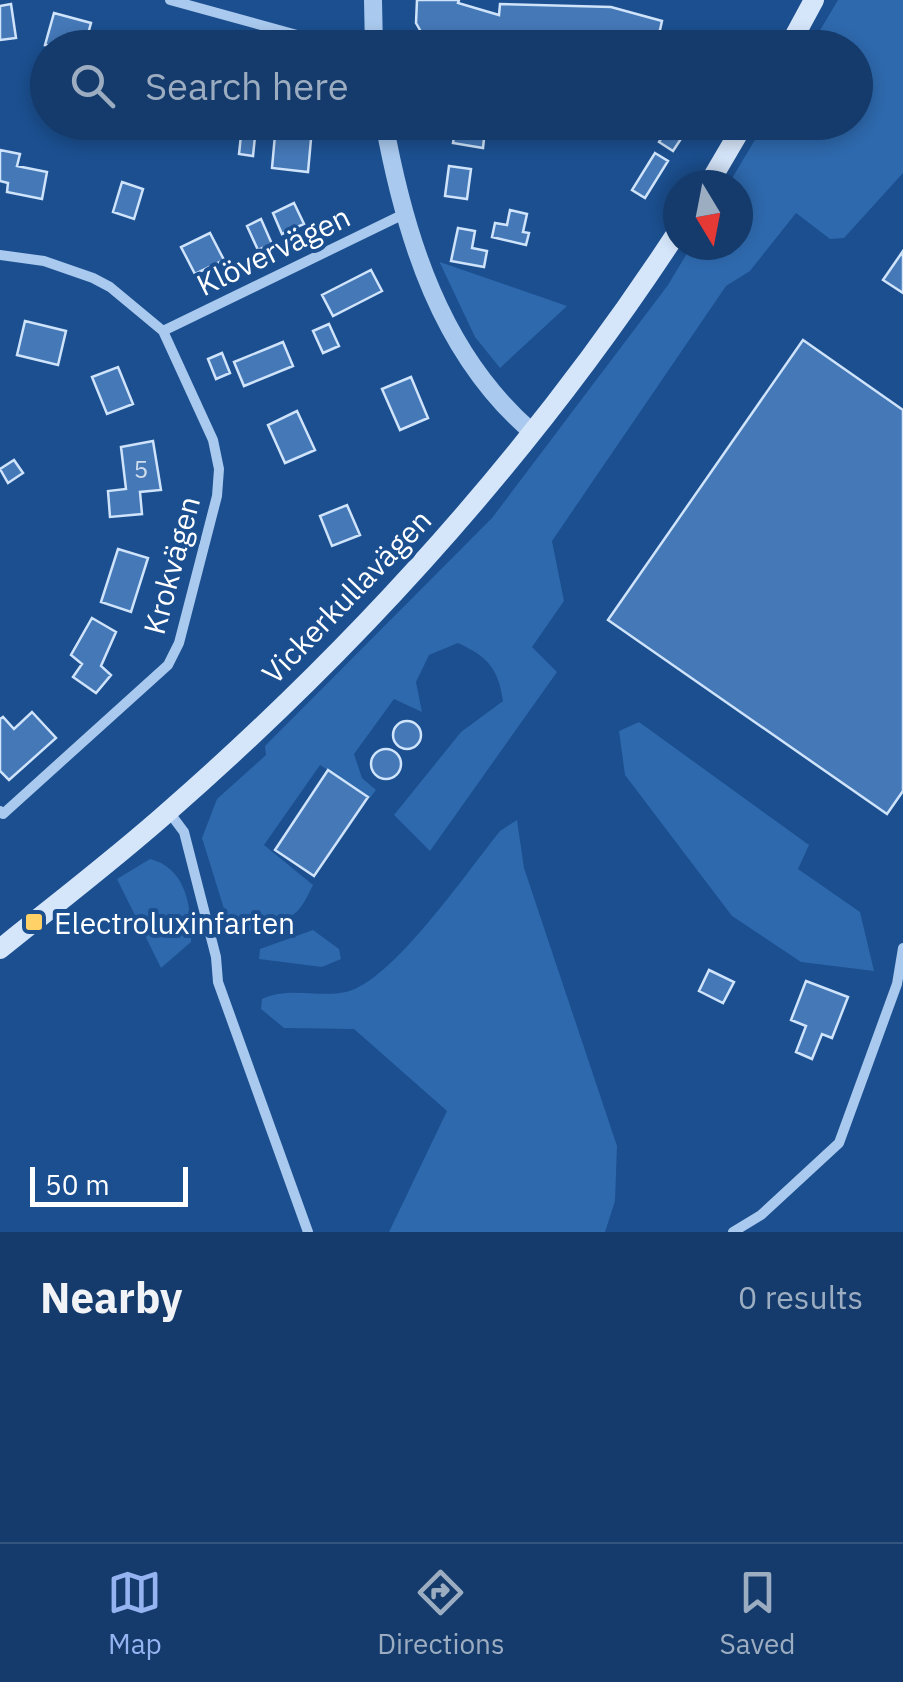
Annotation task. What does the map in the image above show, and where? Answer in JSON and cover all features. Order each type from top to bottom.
[{"type":"main road","points":[[798,30],[814,0]]},
{"type":"main road","points":[[717,170],[735,140]]},
{"type":"main road","name":"Vickerkullavägen","points":[[0,949],[169,812],[314,677],[413,575],[532,432],[663,251]]},
{"type":"street","points":[[170,0],[279,30]]},
{"type":"street","points":[[373,0],[373,30]]},
{"type":"street","points":[[388,140],[404,214],[439,306],[480,380],[532,432]]},
{"type":"street","name":"Klövervägen","points":[[164,331],[404,214]]},
{"type":"street","name":"Krokvägen","points":[[0,255],[44,261],[94,278],[164,331],[212,440],[219,469],[217,496],[178,643],[168,665],[1,813]]},
{"type":"street","points":[[169,812],[184,832],[216,957],[218,982],[308,1232]]},
{"type":"street","points":[[733,1232],[761,1216],[838,1143],[897,984],[903,948]]},
{"type":"shaded area","points":[[838,0],[903,0],[903,173],[844,238],[830,239],[796,213],[750,271],[726,286],[552,541],[564,601],[532,647],[557,672],[430,851],[394,815],[461,732],[503,701],[490,665],[458,643],[429,655],[416,682],[422,712],[394,699],[354,754],[362,778],[376,790],[370,798],[320,765],[264,845],[313,885],[300,908],[287,919],[267,927],[246,931],[230,928],[202,838],[217,799],[266,755],[265,746],[492,518],[683,260],[753,260],[753,170],[737,170],[755,140],[873,140],[873,30],[820,30]]},
{"type":"shaded area","points":[[440,262],[567,306],[500,368],[475,337]]},
{"type":"shaded area","points":[[639,722],[809,845],[798,869],[860,912],[874,971],[801,962],[732,916],[625,775],[619,731]]},
{"type":"shaded area","points":[[517,820],[524,868],[617,1146],[615,1201],[605,1232],[389,1232],[447,1111],[354,1029],[284,1028],[261,1009],[262,999],[283,993],[346,992],[365,984],[407,947],[500,831]]},
{"type":"shaded area","points":[[150,859],[172,871],[185,892],[190,916],[191,942],[161,968],[117,879]]},
{"type":"shaded area","points":[[313,930],[339,949],[341,959],[322,967],[259,959],[260,949]]},
{"type":"building","points":[[417,0],[459,0],[458,3],[499,15],[500,4],[611,7],[662,21],[660,30],[420,30],[416,23]]},
{"type":"building","points":[[11,4],[16,38],[0,40],[0,6]]},
{"type":"building","points":[[54,13],[91,23],[89,30],[49,30]]},
{"type":"building","points":[[240,140],[255,140],[253,156],[239,154]]},
{"type":"building","points":[[275,140],[311,140],[308,172],[272,168]]},
{"type":"building","points":[[454,140],[484,140],[483,148],[453,143]]},
{"type":"building","points":[[660,140],[680,140],[673,151]]},
{"type":"building","points":[[0,150],[20,154],[17,166],[47,172],[42,199],[7,192],[8,183],[0,181]]},
{"type":"building","points":[[655,153],[668,161],[645,198],[632,190]]},
{"type":"building","points":[[449,166],[471,169],[467,199],[445,196]]},
{"type":"building","points":[[122,182],[143,189],[134,219],[113,212]]},
{"type":"building","points":[[294,203],[304,224],[282,234],[273,213]]},
{"type":"building","points":[[510,210],[527,214],[523,232],[529,233],[526,245],[492,237],[495,223],[507,225]]},
{"type":"building","points":[[261,219],[272,244],[258,250],[247,226]]},
{"type":"building","points":[[458,228],[475,231],[472,248],[487,251],[484,267],[451,261]]},
{"type":"building","points":[[210,233],[224,260],[195,274],[181,247]]},
{"type":"building","points":[[903,251],[903,293],[883,280]]},
{"type":"building","points":[[371,270],[382,291],[333,316],[322,295]]},
{"type":"building","points":[[25,321],[66,331],[58,365],[17,355]]},
{"type":"building","points":[[329,324],[339,346],[323,353],[313,331]]},
{"type":"building","points":[[803,340],[903,410],[903,791],[887,814],[608,620]]},
{"type":"building","points":[[283,342],[293,366],[244,386],[234,362]]},
{"type":"building","points":[[222,353],[230,373],[216,379],[208,359]]},
{"type":"building","points":[[118,367],[133,404],[107,414],[92,377]]},
{"type":"building","points":[[411,377],[428,418],[400,430],[382,389]]},
{"type":"building","points":[[297,411],[315,450],[285,463],[268,425]]},
{"type":"building","points":[[153,441],[161,490],[140,492],[142,514],[110,517],[108,491],[126,489],[121,447]]},
{"type":"building","points":[[14,460],[23,473],[8,483],[0,469]]},
{"type":"building","points":[[347,505],[360,535],[332,546],[320,516]]},
{"type":"building","points":[[118,549],[148,558],[131,612],[101,602]]},
{"type":"building","points":[[92,618],[116,632],[101,666],[111,675],[96,693],[73,677],[82,664],[71,655]]},
{"type":"building","points":[[32,712],[56,738],[9,780],[0,771],[0,719],[3,717],[14,729]]},
{"type":"building","points":[[407,721],[417,725],[421,735],[417,745],[407,749],[397,745],[393,735],[397,725]]},
{"type":"building","points":[[386,749],[397,753],[401,764],[397,775],[386,779],[375,775],[371,764],[375,753]]},
{"type":"building","points":[[328,770],[368,797],[314,876],[275,850]]},
{"type":"building","points":[[709,970],[734,982],[723,1003],[699,991]]},
{"type":"building","points":[[806,981],[848,997],[832,1038],[822,1034],[812,1059],[796,1052],[806,1026],[791,1020]]},
{"type":"place","name":"Electroluxinfarten","points":[[34,922]]}]
